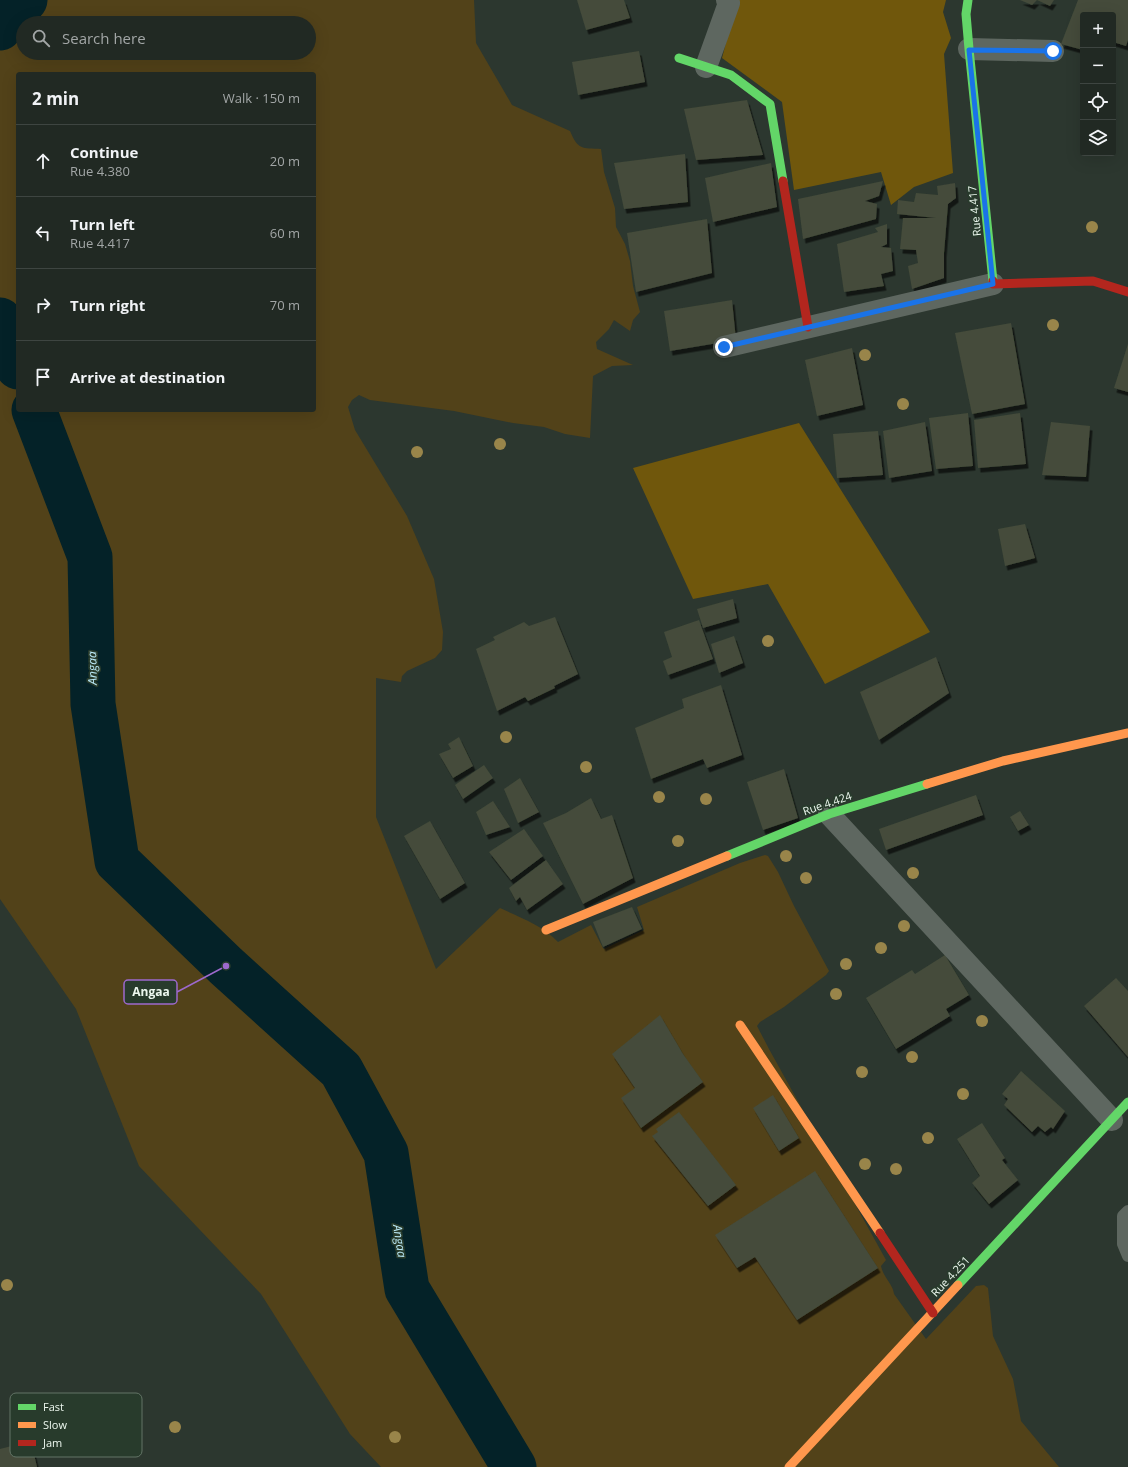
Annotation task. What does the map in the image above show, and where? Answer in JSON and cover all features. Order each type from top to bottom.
[{"type":"street","points":[[706,67],[729,3],[727,0]]},
{"type":"street","name":"Rue 4.417","points":[[968,0],[966,14],[969,50],[993,284]]},
{"type":"street","points":[[969,50],[1053,51]]},
{"type":"street","points":[[679,58],[731,75],[770,104],[808,327]]},
{"type":"street","points":[[724,347],[993,284],[1093,281],[1128,292]]},
{"type":"street","name":"Rue 4.424","points":[[546,930],[829,814],[1003,761],[1128,733]]},
{"type":"street","points":[[829,814],[1112,1120]]},
{"type":"street","points":[[740,1025],[933,1313]]},
{"type":"street","name":"Rue 4.251","points":[[789,1467],[1128,1102]]},
{"type":"lane","points":[[1128,1211],[1123,1216],[1123,1244],[1128,1256]]},
{"type":"shaded area","points":[[0,0],[474,0],[476,43],[512,105],[570,131],[578,145],[581,147],[601,149],[604,172],[615,208],[616,227],[625,244],[630,261],[633,286],[640,312],[633,320],[630,331],[614,320],[609,329],[596,342],[597,349],[633,365],[612,366],[593,376],[590,438],[565,434],[544,427],[513,423],[454,411],[370,400],[359,395],[352,400],[348,407],[355,430],[407,516],[434,579],[443,632],[442,650],[435,658],[407,671],[402,676],[401,682],[376,678],[376,817],[436,969],[500,908],[538,926],[558,942],[591,925],[604,949],[644,930],[637,907],[740,863],[765,855],[768,856],[778,872],[794,906],[829,971],[826,975],[784,1007],[760,1022],[757,1026],[886,1260],[881,1266],[894,1294],[926,1339],[976,1286],[984,1285],[988,1288],[993,1336],[1013,1379],[1021,1421],[1059,1467],[381,1467],[350,1434],[261,1294],[139,1166],[76,1009],[0,899]]},
{"type":"shaded area","points":[[737,0],[946,0],[943,12],[951,38],[944,54],[953,173],[914,187],[891,205],[881,172],[794,190],[782,102],[722,58]]},
{"type":"shaded area","points":[[799,423],[930,632],[825,684],[768,584],[693,599],[633,468]]},
{"type":"building","points":[[577,0],[624,0],[630,18],[586,30]]},
{"type":"building","points":[[1020,0],[1037,0],[1032,5]]},
{"type":"building","points":[[1037,0],[1054,0],[1050,6]]},
{"type":"building","points":[[1078,0],[1128,0],[1128,40],[1126,46],[1116,43],[1116,12],[1080,12],[1080,49],[1061,44]]},
{"type":"building","points":[[639,51],[645,82],[578,95],[572,62]]},
{"type":"building","points":[[747,100],[763,155],[696,160],[684,109]]},
{"type":"building","points":[[685,154],[688,202],[624,209],[614,163]]},
{"type":"building","points":[[771,163],[777,207],[713,222],[705,178]]},
{"type":"building","points":[[883,181],[879,196],[865,201],[877,204],[876,219],[803,239],[798,199]]},
{"type":"building","points":[[955,183],[956,198],[948,204],[944,253],[944,278],[912,289],[908,266],[918,263],[916,250],[900,249],[903,218],[936,218],[897,214],[898,200],[914,202],[916,193],[938,195],[937,186]]},
{"type":"building","points":[[707,219],[712,273],[636,292],[627,233]]},
{"type":"building","points":[[887,224],[887,244],[881,247],[891,248],[893,271],[881,274],[884,286],[844,292],[837,244],[878,232],[875,228]]},
{"type":"building","points":[[732,300],[736,340],[670,351],[664,311]]},
{"type":"building","points":[[1011,323],[1025,404],[972,414],[955,333]]},
{"type":"building","points":[[1128,344],[1128,392],[1114,388]]},
{"type":"building","points":[[852,348],[863,405],[817,416],[805,360]]},
{"type":"building","points":[[968,413],[973,466],[936,469],[929,418]]},
{"type":"building","points":[[1020,413],[1026,464],[978,468],[974,420]]},
{"type":"building","points":[[925,422],[932,471],[889,478],[883,431]]},
{"type":"building","points":[[1051,422],[1090,426],[1086,477],[1042,475]]},
{"type":"building","points":[[878,431],[883,475],[837,478],[833,434]]},
{"type":"building","points":[[1025,524],[1035,558],[1005,566],[998,529]]},
{"type":"building","points":[[733,599],[737,618],[703,628],[697,609]]},
{"type":"building","points":[[555,617],[578,674],[554,686],[555,688],[528,701],[525,697],[497,711],[476,649],[495,640],[493,637],[524,622],[529,626]]},
{"type":"building","points":[[699,620],[713,659],[668,675],[663,661],[672,657],[664,632]]},
{"type":"building","points":[[734,636],[743,663],[719,673],[711,644]]},
{"type":"building","points":[[936,657],[949,693],[879,740],[860,692]]},
{"type":"building","points":[[721,685],[742,755],[707,768],[703,759],[651,779],[635,728],[684,708],[682,699]]},
{"type":"building","points":[[459,737],[473,766],[453,778],[439,754],[451,749],[448,744]]},
{"type":"building","points":[[484,765],[493,778],[463,799],[455,785]]},
{"type":"building","points":[[784,769],[798,818],[763,830],[747,782]]},
{"type":"building","points":[[520,778],[539,812],[518,823],[504,789]]},
{"type":"building","points":[[976,795],[983,815],[886,850],[879,829]]},
{"type":"building","points":[[591,798],[601,819],[612,815],[633,878],[583,904],[543,823],[566,813]]},
{"type":"building","points":[[493,801],[510,827],[486,835],[476,812]]},
{"type":"building","points":[[1020,811],[1029,825],[1018,831],[1010,817]]},
{"type":"building","points":[[430,821],[465,883],[440,899],[404,836]]},
{"type":"building","points":[[524,829],[543,856],[511,880],[489,852]]},
{"type":"building","points":[[546,860],[563,884],[527,910],[520,897],[516,901],[509,888]]},
{"type":"building","points":[[632,907],[642,929],[603,947],[593,922]]},
{"type":"building","points":[[945,955],[969,995],[946,1009],[950,1016],[896,1049],[866,998],[912,970],[915,974]]},
{"type":"building","points":[[1116,978],[1128,991],[1128,1057],[1084,1006]]},
{"type":"building","points":[[660,1015],[683,1054],[703,1082],[641,1128],[621,1098],[635,1088],[612,1054]]},
{"type":"building","points":[[1021,1071],[1065,1111],[1053,1129],[1051,1127],[1045,1132],[1038,1126],[1032,1132],[1004,1105],[1008,1099],[1002,1094]]},
{"type":"building","points":[[773,1095],[799,1138],[779,1151],[753,1108]]},
{"type":"building","points":[[679,1112],[736,1185],[708,1206],[652,1136],[658,1132],[656,1129]]},
{"type":"building","points":[[982,1123],[1005,1158],[1002,1160],[1018,1180],[989,1204],[972,1183],[980,1176],[957,1139]]},
{"type":"building","points":[[815,1171],[878,1268],[797,1320],[755,1257],[737,1268],[715,1235]]},
{"type":"building","points":[[10,1446],[10,1457],[35,1457],[37,1467],[0,1467],[0,1449]]},
{"type":"waterway","name":"Angaa","points":[[0,28],[11,13],[25,0]]},
{"type":"waterway","name":"Angaa","points":[[0,320],[16,362]]},
{"type":"waterway","name":"Angaa","points":[[35,412],[90,557],[93,704],[117,861],[226,966],[341,1070],[386,1153],[407,1289],[514,1467]]},
{"type":"traffic: fast","points":[[968,0],[966,14],[969,49],[993,281]]},
{"type":"traffic: fast","points":[[679,58],[731,75],[770,104],[783,181]]},
{"type":"traffic: fast","points":[[727,856],[829,814],[927,784]]},
{"type":"traffic: fast","points":[[958,1285],[1128,1102]]},
{"type":"traffic: slow","points":[[927,784],[1003,761],[1128,733]]},
{"type":"traffic: slow","points":[[546,930],[727,856]]},
{"type":"traffic: slow","points":[[740,1025],[880,1233]]},
{"type":"traffic: slow","points":[[789,1467],[958,1285]]},
{"type":"traffic: jam","points":[[783,181],[808,327]]},
{"type":"traffic: jam","points":[[993,281],[993,284],[1093,281],[1128,292]]},
{"type":"traffic: jam","points":[[880,1233],[933,1313]]},
{"type":"place","name":"Angaa","points":[[226,966]]},
{"type":"route","points":[[724,347],[993,284],[969,50],[1053,51]]}]
